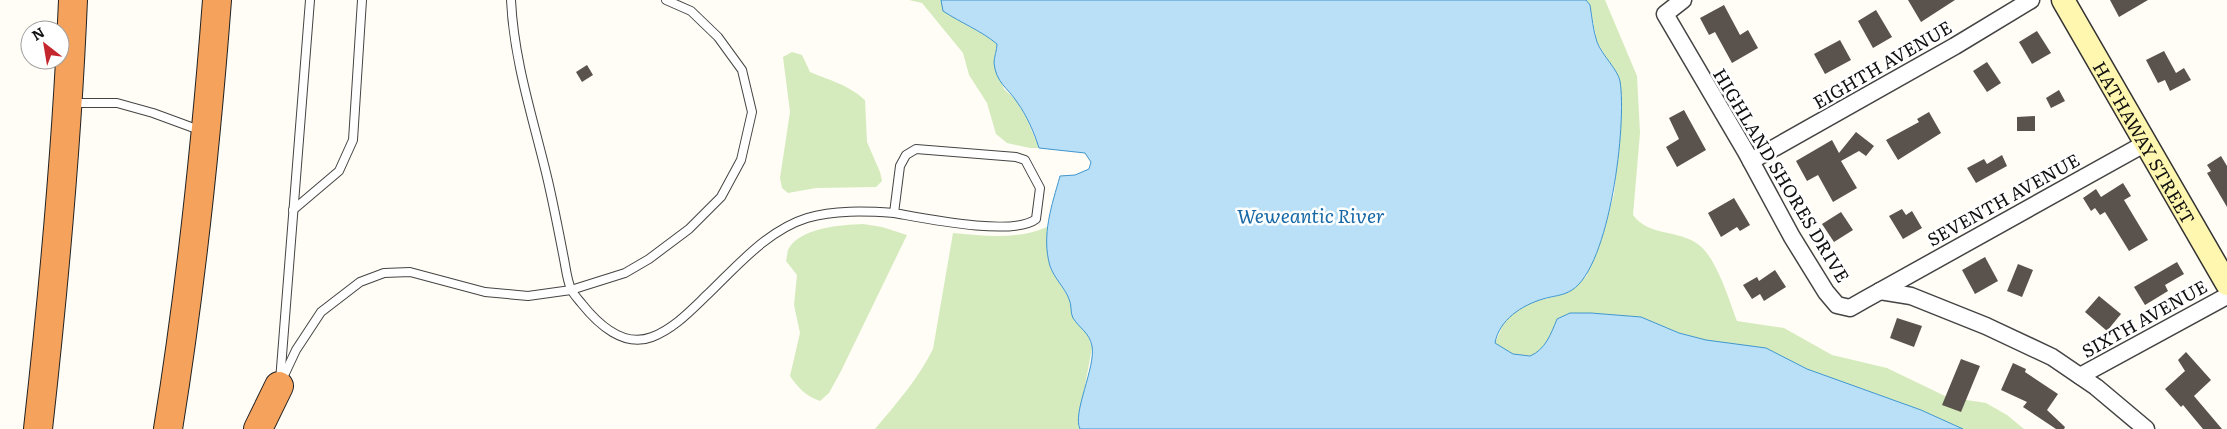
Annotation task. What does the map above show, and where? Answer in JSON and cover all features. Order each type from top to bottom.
[{"type":"highway","points":[[38,429],[55,281],[68,103],[73,0]]},
{"type":"highway","points":[[168,429],[182,342],[207,133],[217,0]]},
{"type":"highway","points":[[258,429],[279,386]]},
{"type":"street","name":"HIGHLAND SHORES DRIVE","points":[[1682,0],[1665,14],[1792,237],[1837,305],[1850,308],[1880,291]]},
{"type":"street","name":"EIGHTH AVENUE","points":[[1751,162],[1956,46],[2031,0]]},
{"type":"street","name":"HATHAWAY STREET","points":[[2063,0],[2227,284]]},
{"type":"street","name":"SEVENTH AVENUE","points":[[1880,291],[2146,143]]},
{"type":"street","points":[[1880,291],[1911,296],[1986,326],[2052,357],[2096,387],[2146,429]]},
{"type":"street","name":"SIXTH AVENUE","points":[[2080,376],[2227,296]]},
{"type":"lane","points":[[279,386],[310,0]]},
{"type":"lane","points":[[293,210],[339,171],[353,140],[362,0]]},
{"type":"lane","points":[[511,0],[512,27],[519,68],[548,180],[571,290],[593,318],[610,331],[624,338],[650,338],[683,318],[753,252],[792,225],[823,215],[865,211],[894,213],[951,223],[998,227],[1029,225],[1036,219],[1040,188],[1025,160],[1016,157],[916,149],[906,155],[900,166],[894,213]]},
{"type":"lane","points":[[279,386],[296,350],[321,312],[360,282],[384,273],[410,272],[485,292],[528,296],[571,290],[625,273],[649,259],[689,228],[722,197],[741,160],[752,112],[742,70],[718,37],[691,10],[666,0]]},
{"type":"lane","points":[[68,103],[117,103],[153,113],[207,133]]},
{"type":"green space","points":[[909,0],[941,0],[944,11],[997,44],[994,61],[1004,89],[1016,100],[1027,119],[1039,148],[1007,143],[996,134],[987,103],[969,75],[963,53],[922,3]]},
{"type":"green space","points":[[1586,0],[1605,0],[1637,76],[1640,133],[1633,215],[1647,227],[1691,240],[1705,251],[1722,280],[1737,321],[1784,328],[1832,355],[1887,368],[1947,397],[1986,403],[2007,415],[2024,429],[1963,429],[1921,410],[1807,369],[1766,348],[1706,340],[1679,333],[1641,317],[1570,313],[1557,319],[1544,346],[1530,356],[1513,354],[1495,343],[1503,325],[1511,315],[1529,303],[1557,296],[1586,277],[1604,231],[1614,194],[1618,158],[1620,79],[1597,42],[1590,5]]},
{"type":"green space","points":[[792,52],[802,55],[810,72],[845,86],[865,100],[867,142],[882,181],[876,187],[816,188],[788,193],[782,188],[780,178],[790,112],[783,57]]},
{"type":"green space","points":[[863,224],[882,227],[907,235],[841,371],[829,393],[820,401],[803,391],[790,376],[800,333],[794,305],[797,275],[786,261],[788,250],[794,242],[811,232],[844,225]]},
{"type":"green space","points":[[1047,227],[1050,268],[1070,300],[1073,317],[1086,330],[1092,348],[1078,425],[1080,429],[875,429],[914,381],[933,349],[953,233],[1001,236],[1024,234]]},
{"type":"water","name":"Weweantic River","points":[[941,0],[1586,0],[1590,5],[1597,42],[1619,77],[1622,101],[1618,160],[1606,225],[1597,253],[1585,276],[1572,290],[1520,309],[1501,327],[1495,343],[1513,354],[1530,356],[1544,346],[1557,319],[1570,313],[1641,317],[1679,333],[1706,340],[1766,348],[1807,369],[1921,410],[1963,429],[1080,429],[1078,422],[1079,412],[1091,366],[1092,346],[1087,334],[1073,318],[1070,301],[1050,266],[1047,232],[1060,176],[1075,175],[1089,169],[1091,162],[1085,153],[1039,148],[1024,113],[997,76],[994,63],[997,44],[943,11]]},
{"type":"building","points":[[1908,0],[1955,0],[1921,22]]},
{"type":"building","points":[[2110,0],[2148,0],[2119,17]]},
{"type":"building","points":[[1724,5],[1740,35],[1748,30],[1758,48],[1732,63],[1715,32],[1709,35],[1700,18]]},
{"type":"building","points":[[1876,10],[1892,37],[1873,48],[1858,21]]},
{"type":"building","points":[[2037,31],[2051,53],[2032,64],[2019,42]]},
{"type":"building","points":[[1840,40],[1851,60],[1825,74],[1814,54]]},
{"type":"building","points":[[2164,51],[2176,73],[2184,68],[2191,80],[2170,91],[2165,80],[2158,83],[2146,60]]},
{"type":"building","points":[[1987,62],[2001,83],[1987,92],[1973,71]]},
{"type":"building","points":[[587,65],[593,75],[582,82],[576,72]]},
{"type":"building","points":[[2059,90],[2065,101],[2051,108],[2046,98]]},
{"type":"building","points":[[1684,110],[1706,150],[1677,167],[1666,147],[1679,139],[1669,118]]},
{"type":"building","points":[[1929,112],[1941,133],[1898,160],[1886,140],[1919,122],[1917,119]]},
{"type":"building","points":[[2035,116],[2035,131],[2017,131],[2017,117]]},
{"type":"building","points":[[1856,132],[1874,146],[1866,156],[1859,151],[1841,161],[1857,188],[1833,202],[1818,175],[1807,181],[1796,161],[1832,140],[1839,153]]},
{"type":"building","points":[[2002,155],[2007,166],[1976,183],[1967,168],[1984,159],[1987,164]]},
{"type":"building","points":[[2221,156],[2227,166],[2227,207],[2207,173],[2211,171],[2207,165]]},
{"type":"building","points":[[2123,183],[2131,196],[2124,200],[2148,240],[2129,251],[2105,212],[2100,215],[2095,208],[2091,211],[2083,198],[2096,189],[2101,197]]},
{"type":"building","points":[[1734,198],[1750,225],[1740,231],[1737,227],[1721,237],[1708,213]]},
{"type":"building","points":[[1902,209],[1906,215],[1912,211],[1922,228],[1903,239],[1889,216]]},
{"type":"building","points":[[1841,212],[1853,230],[1834,242],[1822,224]]},
{"type":"building","points":[[1985,257],[1998,281],[1975,294],[1962,270]]},
{"type":"building","points":[[2177,262],[2184,274],[2165,285],[2168,291],[2145,305],[2134,287]]},
{"type":"building","points":[[2018,264],[2033,270],[2022,297],[2007,291]]},
{"type":"building","points":[[1775,270],[1786,287],[1764,301],[1760,294],[1752,299],[1743,285],[1757,277],[1759,281]]},
{"type":"building","points":[[2099,296],[2121,314],[2107,331],[2085,312]]},
{"type":"building","points":[[1897,318],[1922,326],[1914,347],[1890,338]]},
{"type":"building","points":[[2186,352],[2211,380],[2194,396],[2222,429],[2203,429],[2183,405],[2181,407],[2165,389],[2185,371],[2178,360]]},
{"type":"building","points":[[1961,359],[1980,366],[1961,412],[1942,405]]},
{"type":"building","points":[[2013,363],[2026,369],[2025,372],[2058,394],[2047,410],[2065,427],[2064,429],[2056,429],[2023,407],[2027,402],[2001,390]]}]
